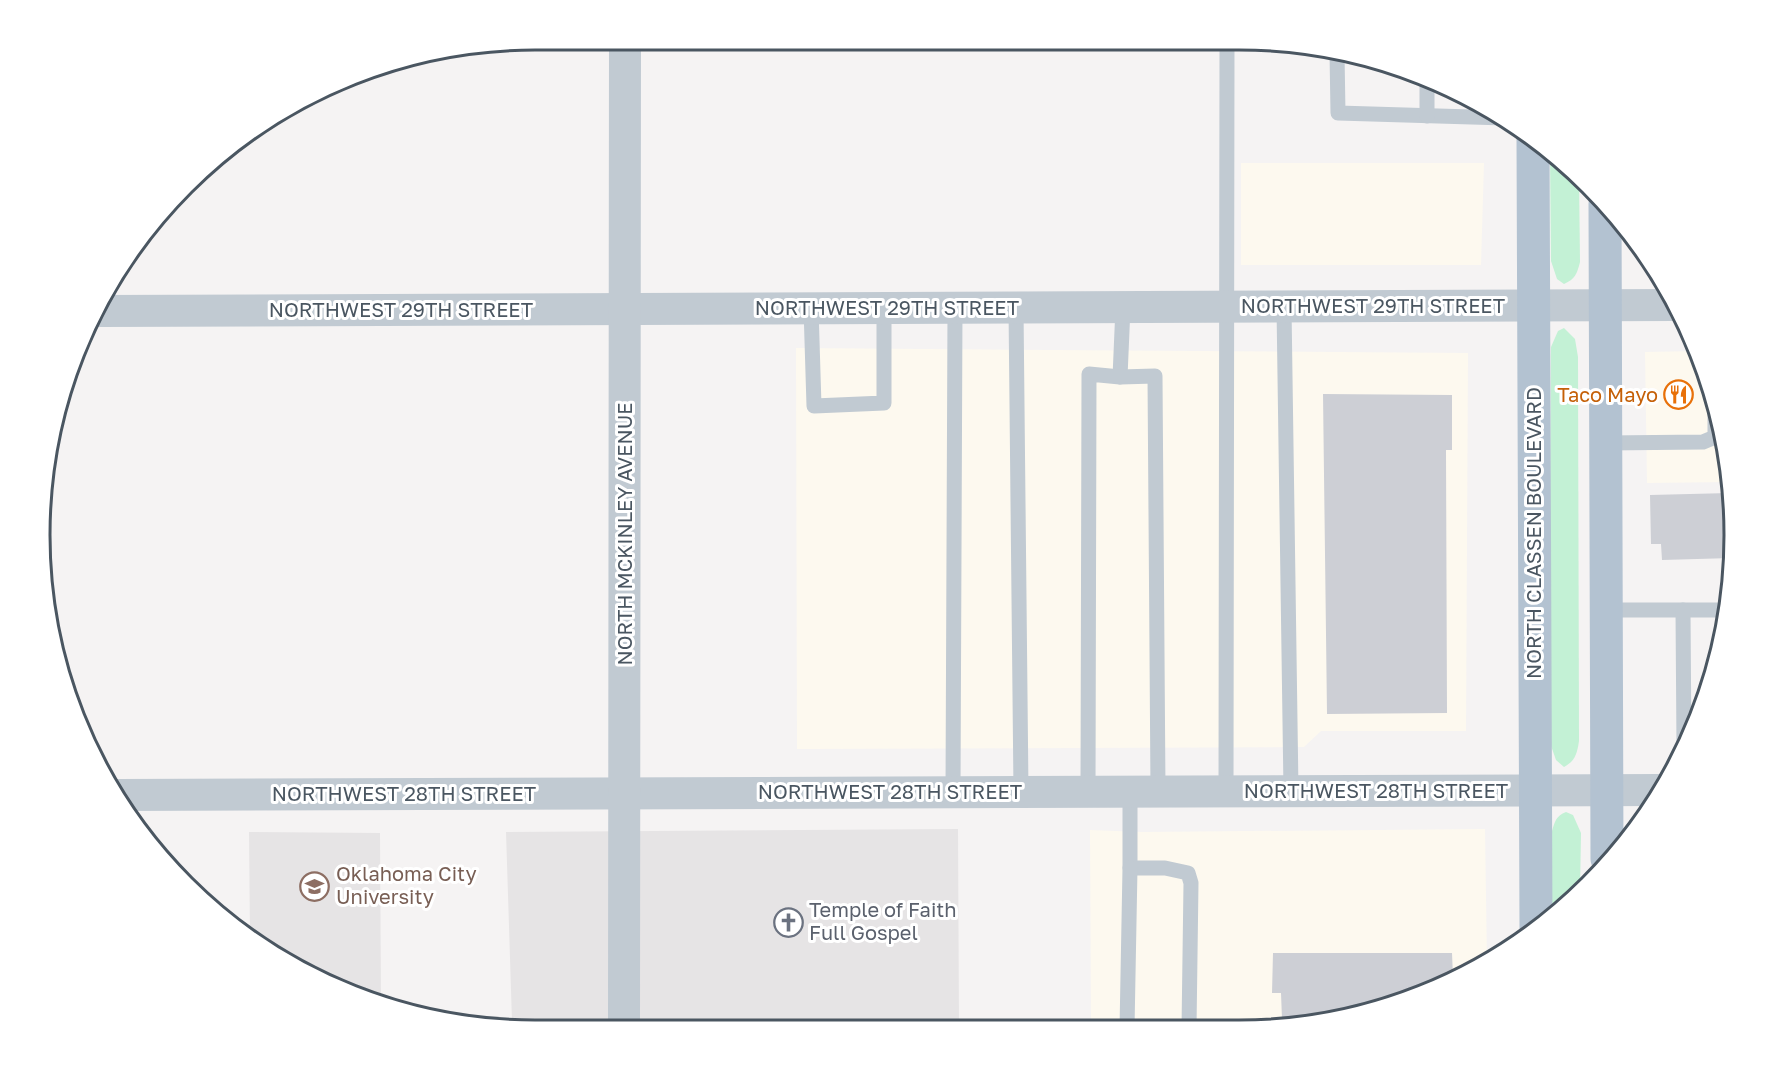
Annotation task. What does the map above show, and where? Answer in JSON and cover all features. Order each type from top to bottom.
[{"type":"main road","name":"NORTH CLASSEN BOULEVARD","points":[[1533,149],[1536,917]]},
{"type":"main road","points":[[1605,217],[1607,849]]},
{"type":"street","name":"NORTH MCKINLEY AVENUE","points":[[624,1020],[625,50]]},
{"type":"street","name":"NORTHWEST 29TH STREET","points":[[105,310],[1666,305]]},
{"type":"street","name":"NORTHWEST 28TH STREET","points":[[125,795],[1651,790]]},
{"type":"lane","points":[[1226,791],[1227,50]]},
{"type":"lane","points":[[1337,60],[1338,113],[1487,118]]},
{"type":"lane","points":[[1427,87],[1427,116]]},
{"type":"lane","points":[[1120,377],[1123,307]]},
{"type":"lane","points":[[1284,307],[1291,791]]},
{"type":"lane","points":[[811,308],[814,406],[884,403],[884,308]]},
{"type":"lane","points":[[953,792],[955,308]]},
{"type":"lane","points":[[1016,308],[1021,792]]},
{"type":"lane","points":[[1088,792],[1089,374],[1120,377],[1155,376],[1144,792],[1130,868],[1127,1020]]},
{"type":"lane","points":[[1606,442],[1703,442],[1714,439]]},
{"type":"lane","points":[[1607,610],[1717,610]]},
{"type":"lane","points":[[1683,610],[1684,727]]},
{"type":"lane","points":[[1130,868],[1165,868],[1188,873],[1191,883],[1190,1020]]},
{"type":"shaded area","points":[[1241,163],[1484,163],[1481,265],[1241,265]]},
{"type":"shaded area","points":[[796,348],[1468,353],[1466,731],[1321,731],[1304,747],[797,749]]},
{"type":"shaded area","name":"Taco Mayo","points":[[1688,351],[1707,409],[1720,482],[1647,483],[1645,352]]},
{"type":"shaded area","name":"Oklahoma City University","points":[[958,829],[959,1020],[512,1019],[506,832]]},
{"type":"shaded area","points":[[1485,829],[1487,951],[1424,983],[1364,1003],[1333,1010],[1238,1020],[1091,1020],[1090,830],[1142,832]]},
{"type":"shaded area","name":"Oklahoma City University","points":[[249,832],[380,833],[381,995],[349,983],[292,955],[250,927]]},
{"type":"green space","points":[[1550,163],[1579,190],[1580,262],[1575,276],[1564,284],[1557,279],[1551,261]]},
{"type":"green space","points":[[1564,328],[1575,339],[1578,357],[1579,741],[1575,757],[1564,767],[1556,760],[1549,740],[1551,347],[1558,331]]},
{"type":"green space","points":[[1566,812],[1573,815],[1581,833],[1580,878],[1552,904],[1552,831],[1560,815]]},
{"type":"building","points":[[1323,394],[1452,395],[1452,450],[1446,450],[1447,713],[1327,714]]},
{"type":"building","points":[[1721,493],[1724,534],[1722,558],[1662,560],[1661,544],[1651,544],[1650,495]]},
{"type":"building","points":[[1273,953],[1452,953],[1453,969],[1424,983],[1364,1003],[1333,1010],[1282,1017],[1281,993],[1272,993]]},
{"type":"place","name":"Taco Mayo","points":[[1679,395]]},
{"type":"place","name":"Oklahoma City University","points":[[315,886]]},
{"type":"place","name":"Temple of Faith Full Gospel","points":[[788,922]]}]
